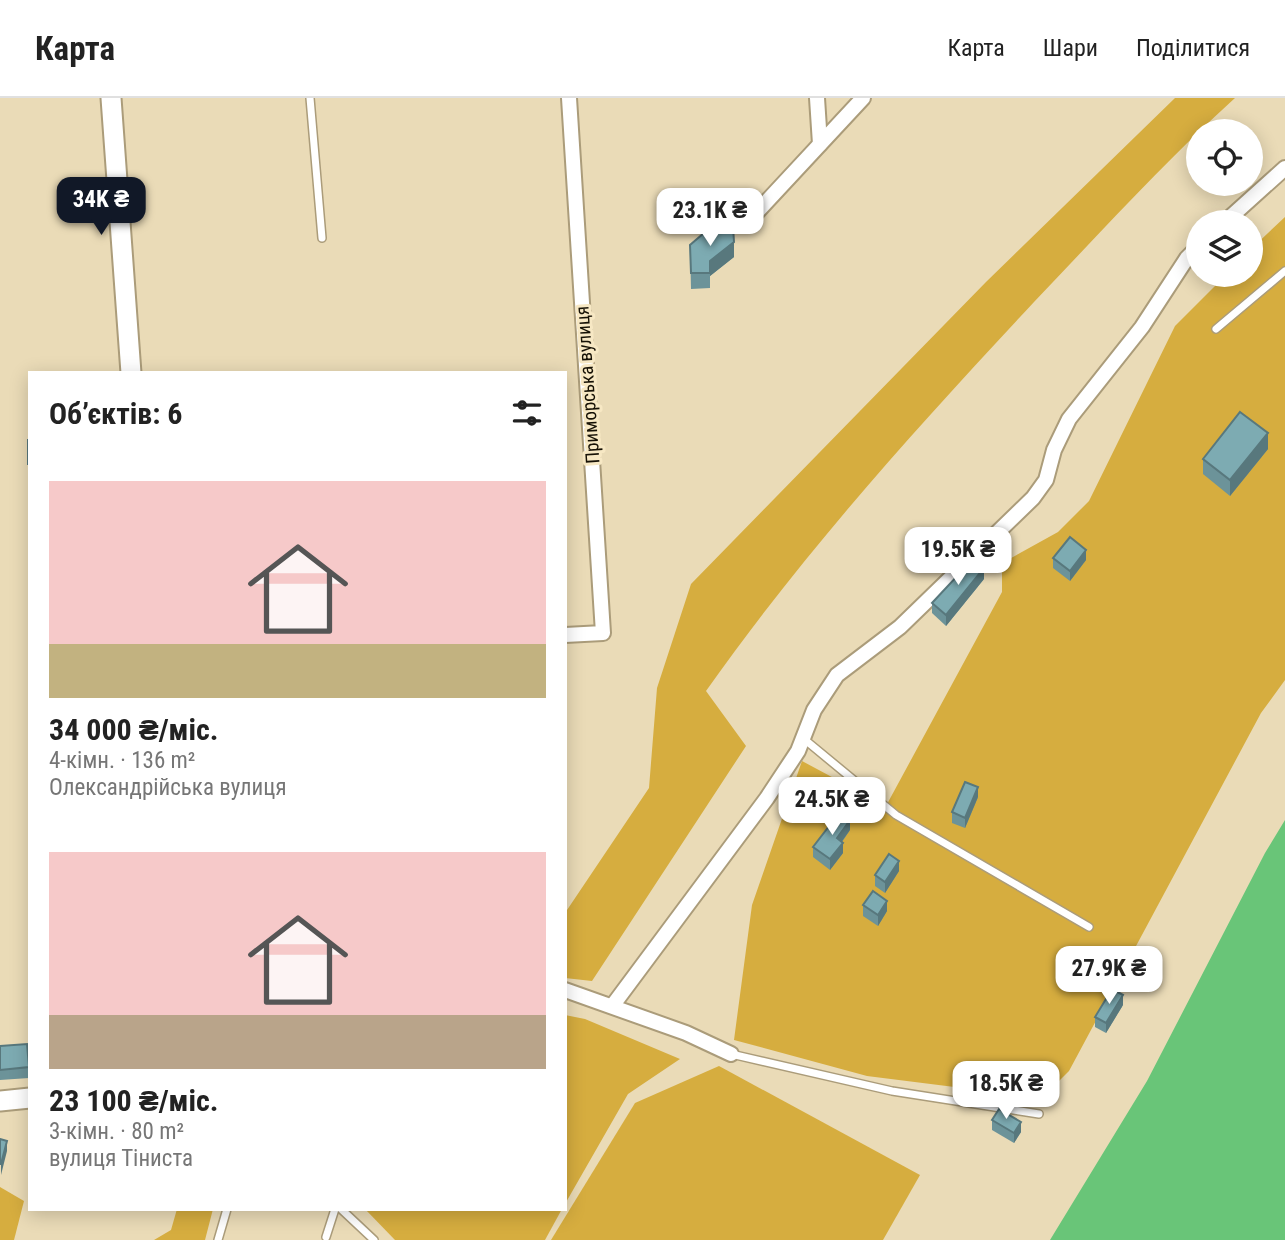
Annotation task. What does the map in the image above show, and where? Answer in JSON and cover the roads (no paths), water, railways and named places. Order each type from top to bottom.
[{"type":"street","points":[[111,98],[131,371]]},
{"type":"street","name":"Приморська вулиця","points":[[567,635],[603,633],[569,98]]},
{"type":"street","points":[[817,98],[820,144]]},
{"type":"street","points":[[757,212],[863,98]]},
{"type":"street","points":[[1238,210],[1285,168]]},
{"type":"street","points":[[613,1005],[766,798],[804,739],[814,710],[837,675],[861,659],[932,598],[1040,489],[1069,419],[1142,327],[1186,261]]},
{"type":"street","points":[[567,991],[613,1005],[731,1054]]},
{"type":"street","points":[[0,1101],[28,1098]]},
{"type":"lane","points":[[310,98],[322,238]]},
{"type":"lane","points":[[1216,329],[1285,271]]},
{"type":"lane","points":[[804,739],[896,814],[1089,927]]},
{"type":"lane","points":[[731,1054],[892,1091],[1039,1114]]},
{"type":"lane","points":[[218,1240],[226,1211]]},
{"type":"lane","points":[[326,1237],[334,1211]]},
{"type":"lane","points":[[343,1211],[374,1240]]}]
